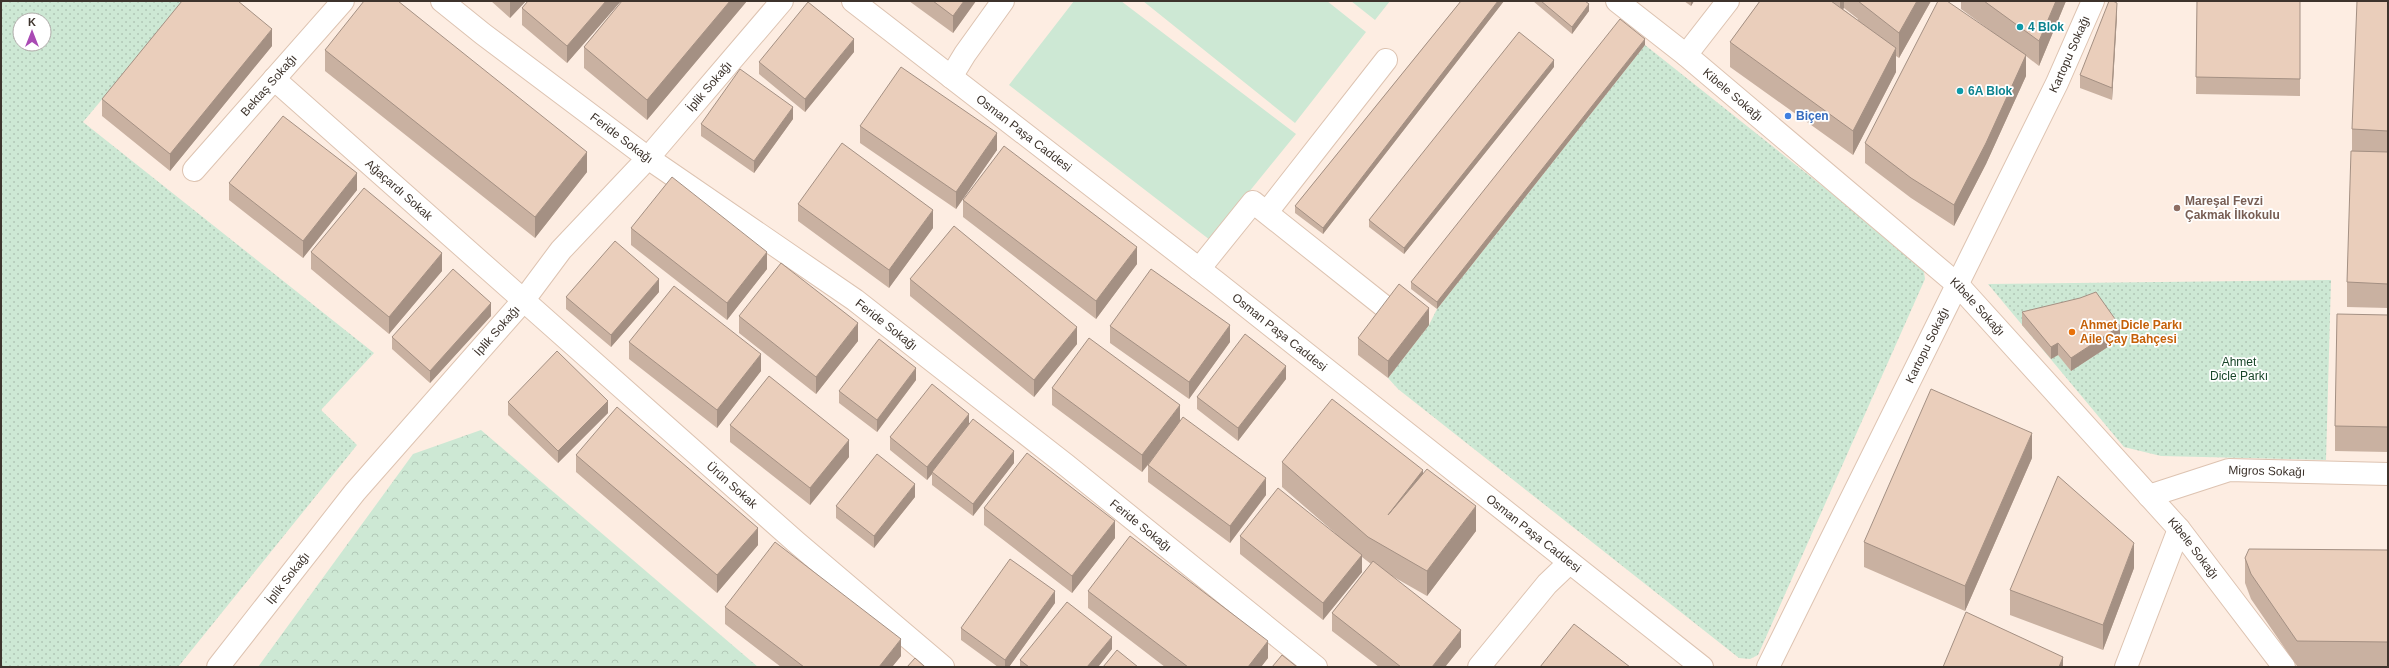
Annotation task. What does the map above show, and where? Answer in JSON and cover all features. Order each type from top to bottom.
[{"type":"street","name":"Bektaş Sokağı","points":[[194,170],[343,1]]},
{"type":"street","name":"Feride Sokağı","points":[[442,1],[483,34],[648,158],[861,305],[1066,465],[1316,667]]},
{"type":"street","name":"İplik Sokağı","points":[[218,667],[354,492],[523,301],[561,250],[648,158],[782,1]]},
{"type":"street","name":"Osman Paşa Caddesi","points":[[853,1],[1199,270],[1702,667]]},
{"type":"street","points":[[951,77],[965,54],[1003,1]]},
{"type":"street","name":"Kibele Sokağı","points":[[1617,1],[1686,55],[1958,285],[2179,529],[2284,667]]},
{"type":"street","points":[[1686,55],[1728,1]]},
{"type":"street","name":"Kartopu Sokağı","points":[[1768,667],[2060,76],[2093,1]]},
{"type":"street","points":[[1266,212],[1386,60]]},
{"type":"street","name":"Ağaçardı Sokak","points":[[274,79],[523,301]]},
{"type":"street","points":[[1199,270],[1253,202],[1385,307]]},
{"type":"street","name":"Ürün Sokak","points":[[523,301],[796,542],[943,667]]},
{"type":"street","name":"Migros Sokağı","points":[[2149,496],[2229,470],[2388,474]]},
{"type":"street","points":[[2126,667],[2179,529]]},
{"type":"street","points":[[1479,667],[1547,584],[1569,563]]},
{"type":"green space","points":[[1,1],[185,1],[83,122],[374,353],[321,410],[357,445],[178,667],[1,667]]},
{"type":"green space","points":[[1074,1],[1121,1],[1296,134],[1210,240],[1009,85]]},
{"type":"green space","points":[[1143,1],[1327,1],[1366,32],[1295,123]]},
{"type":"green space","points":[[1351,1],[1390,1],[1375,20]]},
{"type":"green space","points":[[1645,45],[1923,266],[1925,279],[1758,655],[1750,659],[1739,658],[1398,389],[1388,378],[1429,325],[1437,309]]},
{"type":"green space","name":"Ahmet Dicle Parkı","points":[[2331,280],[2326,460],[2161,456],[2124,447],[1988,284]]},
{"type":"green space","points":[[481,430],[758,667],[258,667],[413,454]]},
{"type":"building","points":[[182,1],[238,1],[272,29],[170,154],[102,99]]},
{"type":"building","points":[[364,1],[398,1],[587,152],[535,217],[325,50]]},
{"type":"building","points":[[528,1],[606,1],[567,46],[522,8]]},
{"type":"building","points":[[622,1],[730,1],[647,100],[584,47]]},
{"type":"building","points":[[933,1],[964,1],[953,16]]},
{"type":"building","points":[[1461,1],[1498,1],[1323,228],[1295,206]]},
{"type":"building","points":[[1541,1],[1585,1],[1589,4],[1572,27]]},
{"type":"building","points":[[1760,1],[1831,1],[1896,48],[1853,131],[1730,42]]},
{"type":"building","points":[[1858,1],[1917,1],[1899,33]]},
{"type":"building","points":[[1938,1],[1947,1],[2026,55],[1986,143],[1954,205],[1911,178],[1865,143]]},
{"type":"building","points":[[1984,1],[2056,1],[2039,41]]},
{"type":"building","points":[[2109,1],[2117,3],[2112,88],[2080,75]]},
{"type":"building","points":[[2197,1],[2300,1],[2300,79],[2196,77]]},
{"type":"building","points":[[2357,1],[2388,1],[2388,131],[2352,129]]},
{"type":"building","points":[[808,2],[854,39],[805,99],[759,62]]},
{"type":"building","points":[[1620,19],[1645,39],[1437,302],[1411,282]]},
{"type":"building","points":[[1519,32],[1554,60],[1404,248],[1369,220]]},
{"type":"building","points":[[901,67],[997,133],[956,192],[860,126]]},
{"type":"building","points":[[740,69],[793,107],[754,161],[701,124]]},
{"type":"building","points":[[283,116],[357,173],[303,241],[229,183]]},
{"type":"building","points":[[842,143],[933,210],[889,270],[798,204]]},
{"type":"building","points":[[1004,146],[1137,247],[1096,301],[963,200]]},
{"type":"building","points":[[2351,151],[2388,152],[2388,284],[2347,282]]},
{"type":"building","points":[[672,177],[767,252],[727,303],[631,228]]},
{"type":"building","points":[[364,188],[442,253],[389,317],[311,252]]},
{"type":"building","points":[[954,226],[1077,327],[1034,380],[910,279]]},
{"type":"building","points":[[615,241],[659,279],[611,335],[566,297]]},
{"type":"building","points":[[781,263],[858,323],[816,377],[739,316]]},
{"type":"building","points":[[453,269],[491,303],[430,371],[392,337]]},
{"type":"building","points":[[1151,269],[1230,325],[1189,382],[1110,326]]},
{"type":"building","points":[[1399,284],[1429,308],[1388,361],[1358,338]]},
{"type":"building","points":[[674,286],[761,354],[717,410],[629,342]]},
{"type":"building","name":"Ahmet Dicle Parkı Aile Çay Bahçesi","points":[[2096,292],[2120,326],[2071,358],[2058,343],[2051,347],[2022,312],[2080,298]]},
{"type":"building","points":[[2337,314],[2388,315],[2388,427],[2335,426]]},
{"type":"building","points":[[1245,334],[1286,366],[1238,428],[1197,397]]},
{"type":"building","points":[[1089,338],[1180,405],[1142,455],[1052,388]]},
{"type":"building","points":[[879,339],[916,368],[877,420],[839,391]]},
{"type":"building","points":[[557,351],[608,401],[558,451],[508,402]]},
{"type":"building","points":[[769,376],[849,440],[810,488],[730,425]]},
{"type":"building","points":[[932,384],[969,414],[927,467],[890,437]]},
{"type":"building","points":[[1931,389],[2032,433],[1965,586],[1864,542]]},
{"type":"building","points":[[1332,399],[1423,470],[1388,515],[1427,469],[1476,506],[1427,571],[1368,537],[1282,462]]},
{"type":"building","points":[[617,407],[758,528],[717,575],[576,455]]},
{"type":"building","points":[[1183,417],[1266,478],[1230,526],[1148,465]]},
{"type":"building","points":[[973,419],[1014,451],[973,504],[932,472]]},
{"type":"building","points":[[1027,453],[1115,521],[1072,576],[984,508]]},
{"type":"building","points":[[877,454],[915,484],[874,536],[836,506]]},
{"type":"building","points":[[2058,476],[2134,543],[2103,625],[2010,590]]},
{"type":"building","points":[[1278,488],[1362,555],[1323,603],[1240,536]]},
{"type":"building","points":[[1130,536],[1268,641],[1248,667],[1188,667],[1088,591]]},
{"type":"building","points":[[775,542],[901,639],[879,667],[804,667],[725,607]]},
{"type":"building","points":[[2249,549],[2388,550],[2388,642],[2297,641],[2251,574],[2245,558]]},
{"type":"building","points":[[1010,559],[1055,591],[1005,660],[961,628]]},
{"type":"building","points":[[1373,561],[1461,630],[1432,667],[1401,667],[1332,613]]},
{"type":"building","points":[[1067,602],[1112,637],[1087,667],[1029,667],[1020,660]]},
{"type":"building","points":[[1966,612],[2063,657],[2059,667],[1943,667]]},
{"type":"building","points":[[1574,624],[1630,667],[1540,667]]},
{"type":"building","points":[[1117,650],[1138,667],[1103,667]]},
{"type":"building","points":[[1282,655],[1297,667],[1272,667]]},
{"type":"building","points":[[915,658],[925,667],[907,667]]},
{"type":"place","name":"4 Blok","points":[[2020,27]]},
{"type":"place","name":"6A Blok","points":[[1960,91]]},
{"type":"place","name":"Biçen","points":[[1788,116]]},
{"type":"place","name":"Mareşal Fevzi Çakmak İlkokulu","points":[[2177,208]]},
{"type":"place","name":"Ahmet Dicle Parkı Aile Çay Bahçesi","points":[[2072,332]]}]
